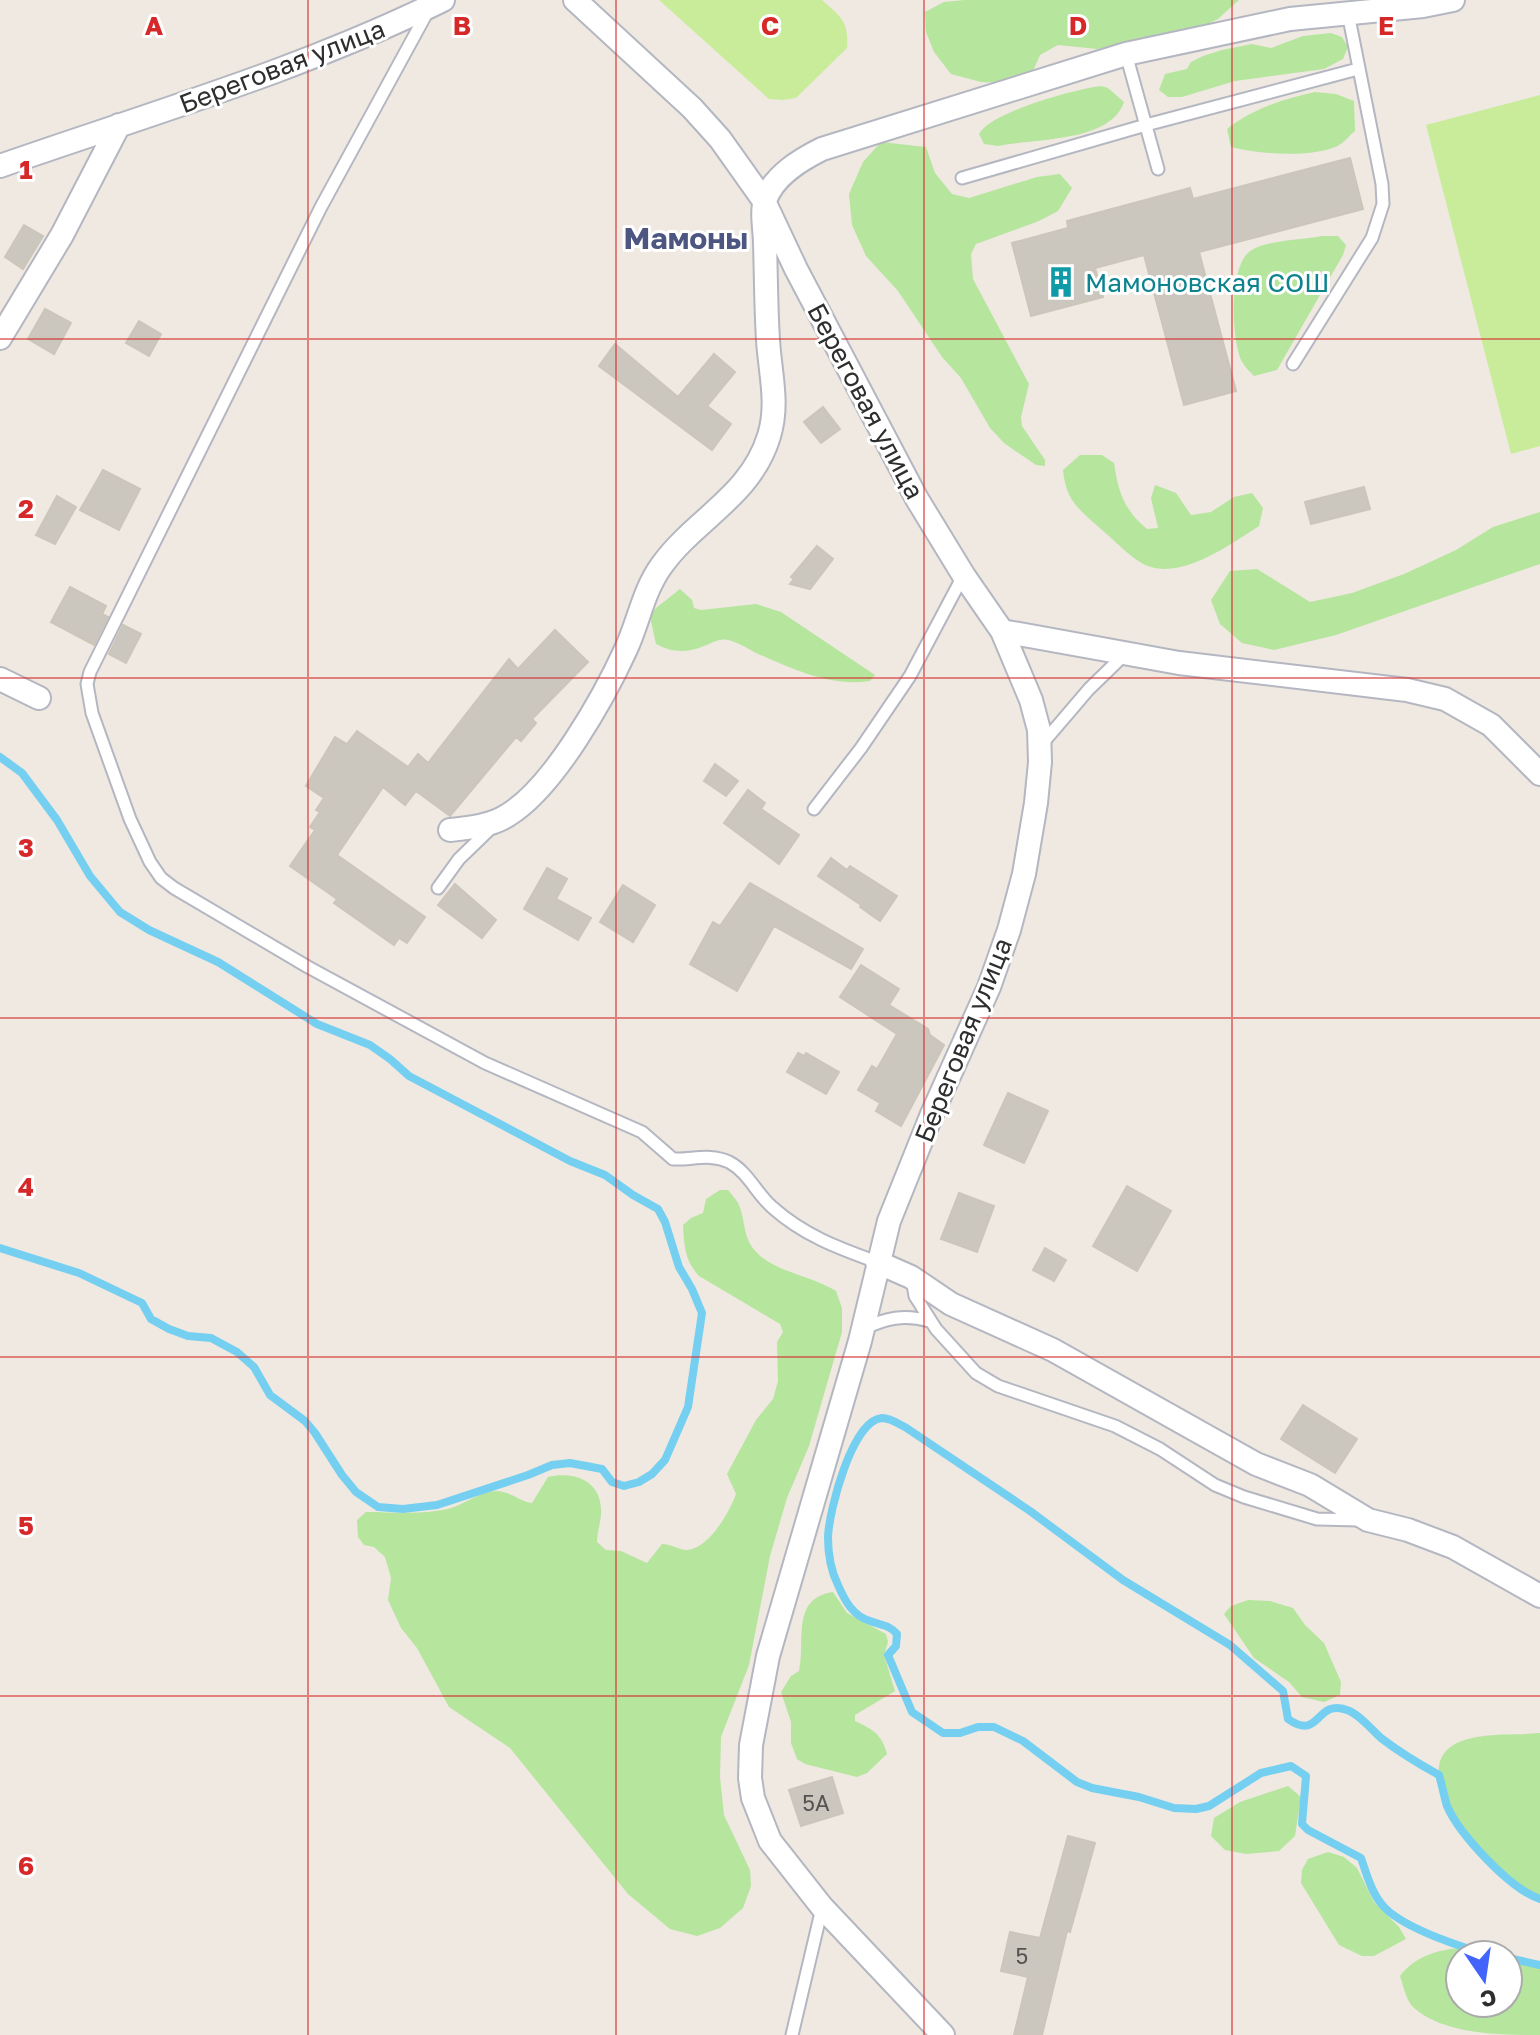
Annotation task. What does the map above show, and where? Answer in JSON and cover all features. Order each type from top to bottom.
[{"type":"street","name":"Береговая улица","points":[[575,0],[692,108],[720,139],[764,201],[796,269],[917,499],[1002,631],[1031,700],[1039,730],[1040,762],[1030,838],[1009,930],[989,987],[903,1183],[877,1262],[863,1329],[768,1656],[751,1745],[750,1778],[760,1820],[770,1841],[822,1907],[943,2035]]},
{"type":"street","points":[[450,830],[489,824],[524,804],[575,741],[627,647],[643,599],[664,562],[735,494],[763,451],[775,407],[767,314],[764,201],[787,170],[822,149],[1126,54],[1288,10],[1348,13],[1453,0]]},
{"type":"street","name":"Береговая улица","points":[[0,166],[308,60],[437,3]]},
{"type":"street","points":[[0,338],[62,235],[119,125]]},
{"type":"street","points":[[1002,631],[1179,663],[1407,690],[1445,699],[1491,725],[1540,774]]},
{"type":"street","points":[[0,679],[39,698]]},
{"type":"street","points":[[877,1262],[911,1277],[951,1304],[1053,1350],[1256,1464],[1310,1485],[1368,1520],[1395,1526],[1453,1547],[1540,1596]]},
{"type":"lane","points":[[437,3],[321,207],[208,429],[90,672],[88,697],[96,726],[141,843],[161,878],[174,888],[308,967],[485,1063],[642,1132],[673,1159],[705,1156],[728,1162],[740,1170],[768,1204],[813,1238],[877,1262]]},
{"type":"lane","points":[[1293,364],[1372,238],[1381,212],[1382,184],[1348,13]]},
{"type":"lane","points":[[1126,54],[1158,169]]},
{"type":"lane","points":[[962,178],[1358,69]]},
{"type":"lane","points":[[814,809],[861,748],[910,676],[964,576]]},
{"type":"lane","points":[[1040,746],[1089,689],[1126,654]]},
{"type":"lane","points":[[438,888],[468,850],[506,817]]},
{"type":"lane","points":[[911,1277],[915,1296],[930,1321],[976,1373],[998,1386],[1115,1426],[1160,1449],[1215,1485],[1317,1519],[1368,1520]]},
{"type":"lane","points":[[863,1329],[894,1317],[930,1321]]},
{"type":"lane","points":[[792,2035],[822,1907]]},
{"type":"green space","points":[[659,0],[822,0],[845,25],[847,48],[796,98],[769,99]]},
{"type":"green space","points":[[1239,0],[1218,19],[1201,27],[1097,49],[1058,45],[1040,55],[1033,71],[1000,83],[981,82],[951,74],[934,52],[926,32],[925,12],[944,2]]},
{"type":"green space","points":[[1331,33],[1342,37],[1348,47],[1343,59],[1324,69],[1235,81],[1182,97],[1168,97],[1159,90],[1165,74],[1187,69],[1191,62],[1203,56],[1252,44],[1271,48],[1303,36]]},
{"type":"green space","points":[[1101,86],[1124,102],[1116,115],[1104,125],[1088,132],[998,146],[984,144],[979,134],[999,118],[1016,110]]},
{"type":"green space","points":[[1315,92],[1336,94],[1354,101],[1355,131],[1340,144],[1297,154],[1255,152],[1231,147],[1227,129],[1237,122],[1268,106]]},
{"type":"green space","points":[[1540,95],[1540,446],[1511,454],[1426,125]]},
{"type":"green space","points":[[881,142],[926,147],[935,173],[952,194],[969,198],[1037,177],[1060,174],[1072,188],[1058,211],[976,244],[971,254],[973,279],[1029,384],[1021,417],[1022,426],[1045,460],[1045,466],[1036,465],[1004,443],[990,428],[961,378],[942,357],[898,291],[866,256],[852,225],[849,194],[863,162]]},
{"type":"green space","points":[[1338,236],[1346,245],[1343,255],[1277,370],[1254,376],[1238,352],[1234,322],[1235,288],[1243,260],[1249,252],[1264,245]]},
{"type":"green space","points":[[1080,455],[1102,455],[1114,463],[1123,499],[1147,529],[1158,528],[1151,498],[1155,485],[1176,493],[1191,515],[1211,512],[1234,497],[1252,493],[1263,508],[1259,526],[1202,560],[1170,569],[1154,568],[1125,551],[1071,498],[1063,470]]},
{"type":"green space","points":[[1540,512],[1540,564],[1336,635],[1274,650],[1242,643],[1220,624],[1211,600],[1230,571],[1257,569],[1310,602],[1352,593],[1456,550],[1493,527]]},
{"type":"green space","points":[[680,589],[692,600],[694,608],[701,610],[756,604],[781,612],[875,675],[870,681],[826,679],[725,640],[686,651],[662,647],[656,644],[650,617],[656,608]]},
{"type":"green space","points":[[720,1190],[728,1190],[738,1203],[749,1242],[760,1255],[780,1268],[836,1291],[842,1308],[842,1332],[809,1446],[787,1498],[770,1556],[749,1665],[721,1737],[720,1777],[724,1815],[750,1870],[751,1886],[743,1908],[720,1928],[697,1936],[670,1929],[628,1894],[510,1748],[449,1707],[417,1648],[401,1628],[388,1600],[391,1578],[385,1557],[374,1547],[364,1545],[358,1537],[357,1520],[366,1512],[417,1513],[448,1509],[496,1491],[532,1503],[548,1477],[566,1475],[583,1480],[596,1490],[601,1513],[597,1542],[606,1550],[621,1551],[647,1563],[662,1544],[687,1550],[711,1536],[724,1519],[736,1494],[727,1474],[756,1420],[773,1399],[778,1381],[777,1342],[783,1332],[780,1324],[699,1276],[688,1259],[683,1225],[703,1213],[706,1199]]},
{"type":"green space","points":[[833,1592],[847,1613],[886,1634],[888,1642],[884,1655],[895,1691],[855,1715],[855,1721],[879,1737],[887,1754],[867,1773],[857,1777],[805,1764],[797,1759],[791,1743],[791,1722],[781,1692],[791,1676],[799,1671],[805,1612],[819,1596]]},
{"type":"green space","points":[[1248,1600],[1270,1601],[1293,1608],[1324,1643],[1341,1682],[1340,1695],[1324,1702],[1302,1697],[1289,1682],[1254,1658],[1224,1614],[1231,1606]]},
{"type":"green space","points":[[1540,1733],[1540,1899],[1506,1876],[1467,1835],[1441,1788],[1439,1768],[1446,1751],[1465,1740],[1490,1735]]},
{"type":"green space","points":[[1288,1786],[1301,1797],[1295,1836],[1279,1851],[1246,1854],[1225,1850],[1211,1836],[1214,1818],[1240,1802]]},
{"type":"green space","points":[[1328,1852],[1344,1857],[1357,1868],[1374,1902],[1399,1927],[1406,1939],[1374,1956],[1362,1956],[1339,1945],[1301,1883],[1302,1870],[1308,1859]]},
{"type":"green space","points":[[1444,1950],[1444,2019],[1524,2019],[1524,1962],[1540,1965],[1540,2035],[1473,2031],[1439,2023],[1425,2016],[1412,2006],[1400,1976],[1427,1955]]},
{"type":"building","name":"Мамоновская СОШ","points":[[1350,158],[1363,209],[1199,252],[1236,391],[1184,405],[1144,255],[1095,268],[1103,297],[1031,316],[1012,243],[1068,228],[1067,221],[1190,188],[1193,199]]},
{"type":"building","points":[[24,225],[43,236],[23,269],[5,257]]},
{"type":"building","points":[[45,309],[71,323],[54,354],[28,339]]},
{"type":"building","points":[[139,321],[161,334],[149,356],[126,343]]},
{"type":"building","points":[[615,344],[678,397],[714,354],[735,372],[707,406],[731,424],[712,450],[599,366]]},
{"type":"building","points":[[823,407],[840,429],[821,443],[804,422]]},
{"type":"building","points":[[103,470],[140,489],[119,530],[80,510]]},
{"type":"building","points":[[1364,487],[1370,509],[1311,524],[1305,502]]},
{"type":"building","points":[[57,496],[76,507],[55,544],[36,535]]},
{"type":"building","points":[[817,546],[833,559],[810,589],[790,584],[794,579],[791,577]]},
{"type":"building","points":[[70,587],[106,606],[102,614],[108,617],[94,645],[51,622]]},
{"type":"building","points":[[123,625],[141,634],[126,663],[109,654]]},
{"type":"building","points":[[555,630],[588,662],[532,719],[536,723],[521,741],[516,737],[450,816],[416,791],[405,805],[383,787],[337,855],[425,917],[407,943],[399,938],[394,945],[334,903],[337,899],[290,866],[315,830],[310,827],[320,812],[316,810],[324,798],[306,786],[335,737],[347,744],[357,731],[408,767],[418,754],[428,763],[509,659],[518,669]]},
{"type":"building","points":[[715,764],[738,781],[726,796],[704,781]]},
{"type":"building","points":[[748,790],[765,803],[761,809],[799,835],[779,864],[724,823]]},
{"type":"building","points":[[831,858],[847,870],[850,866],[897,896],[880,921],[818,876]]},
{"type":"building","points":[[547,868],[567,879],[556,899],[591,918],[578,940],[524,909]]},
{"type":"building","points":[[750,883],[863,949],[851,969],[774,926],[737,991],[690,964],[713,922],[720,926]]},
{"type":"building","points":[[455,884],[496,920],[482,938],[438,905]]},
{"type":"building","points":[[623,885],[655,905],[633,942],[600,922]]},
{"type":"building","points":[[861,965],[899,989],[889,1005],[928,1029],[930,1035],[944,1045],[901,1126],[876,1111],[880,1103],[858,1090],[872,1066],[877,1069],[897,1034],[840,997]]},
{"type":"building","points":[[798,1053],[804,1056],[806,1053],[839,1072],[826,1094],[787,1072]]},
{"type":"building","points":[[1008,1093],[1048,1111],[1024,1163],[984,1145]]},
{"type":"building","points":[[1127,1186],[1171,1211],[1137,1271],[1093,1246]]},
{"type":"building","points":[[959,1193],[994,1206],[977,1252],[941,1239]]},
{"type":"building","points":[[1045,1248],[1066,1260],[1054,1281],[1033,1270]]},
{"type":"building","points":[[1303,1405],[1357,1439],[1335,1473],[1281,1439]]},
{"type":"building","points":[[832,1777],[843,1813],[801,1826],[789,1790]]},
{"type":"building","points":[[1068,1836],[1095,1843],[1070,1932],[1067,1931],[1042,2035],[1014,2035],[1028,1977],[1001,1971],[1010,1932],[1040,1938]]},
{"type":"waterway","points":[[0,757],[22,773],[57,820],[90,876],[120,912],[149,930],[218,962],[317,1024],[370,1045],[409,1076],[570,1161],[605,1175],[658,1209],[679,1267],[702,1313],[688,1407],[665,1460],[639,1482],[624,1486],[612,1482],[602,1469],[570,1463],[552,1465],[437,1505],[403,1509],[378,1507],[356,1492],[305,1421],[270,1395],[254,1367],[237,1352],[211,1338],[188,1336],[169,1329],[151,1319],[142,1303],[79,1273],[0,1248]]},
{"type":"waterway","points":[[1444,1940],[1421,1931],[1385,1908],[1373,1891],[1361,1858],[1302,1824],[1306,1776],[1291,1766],[1261,1773],[1209,1806],[1174,1808],[1077,1782],[1023,1741],[994,1727],[943,1733],[912,1712],[888,1655],[896,1646],[897,1634],[854,1612],[841,1591],[830,1562],[828,1537],[833,1508],[844,1468],[861,1434],[871,1423],[882,1418],[905,1427],[1030,1511],[1123,1580],[1230,1645],[1283,1691],[1288,1719],[1307,1726],[1329,1710],[1337,1708],[1356,1715],[1381,1738],[1439,1775],[1447,1806],[1474,1846],[1501,1873],[1540,1899]]},
{"type":"waterway","points":[[1524,1962],[1540,1965]]},
{"type":"place","name":"Мамоновская СОШ","points":[[1061,282]]},
{"type":"district","name":"Мамоны","points":[[686,238]]}]
